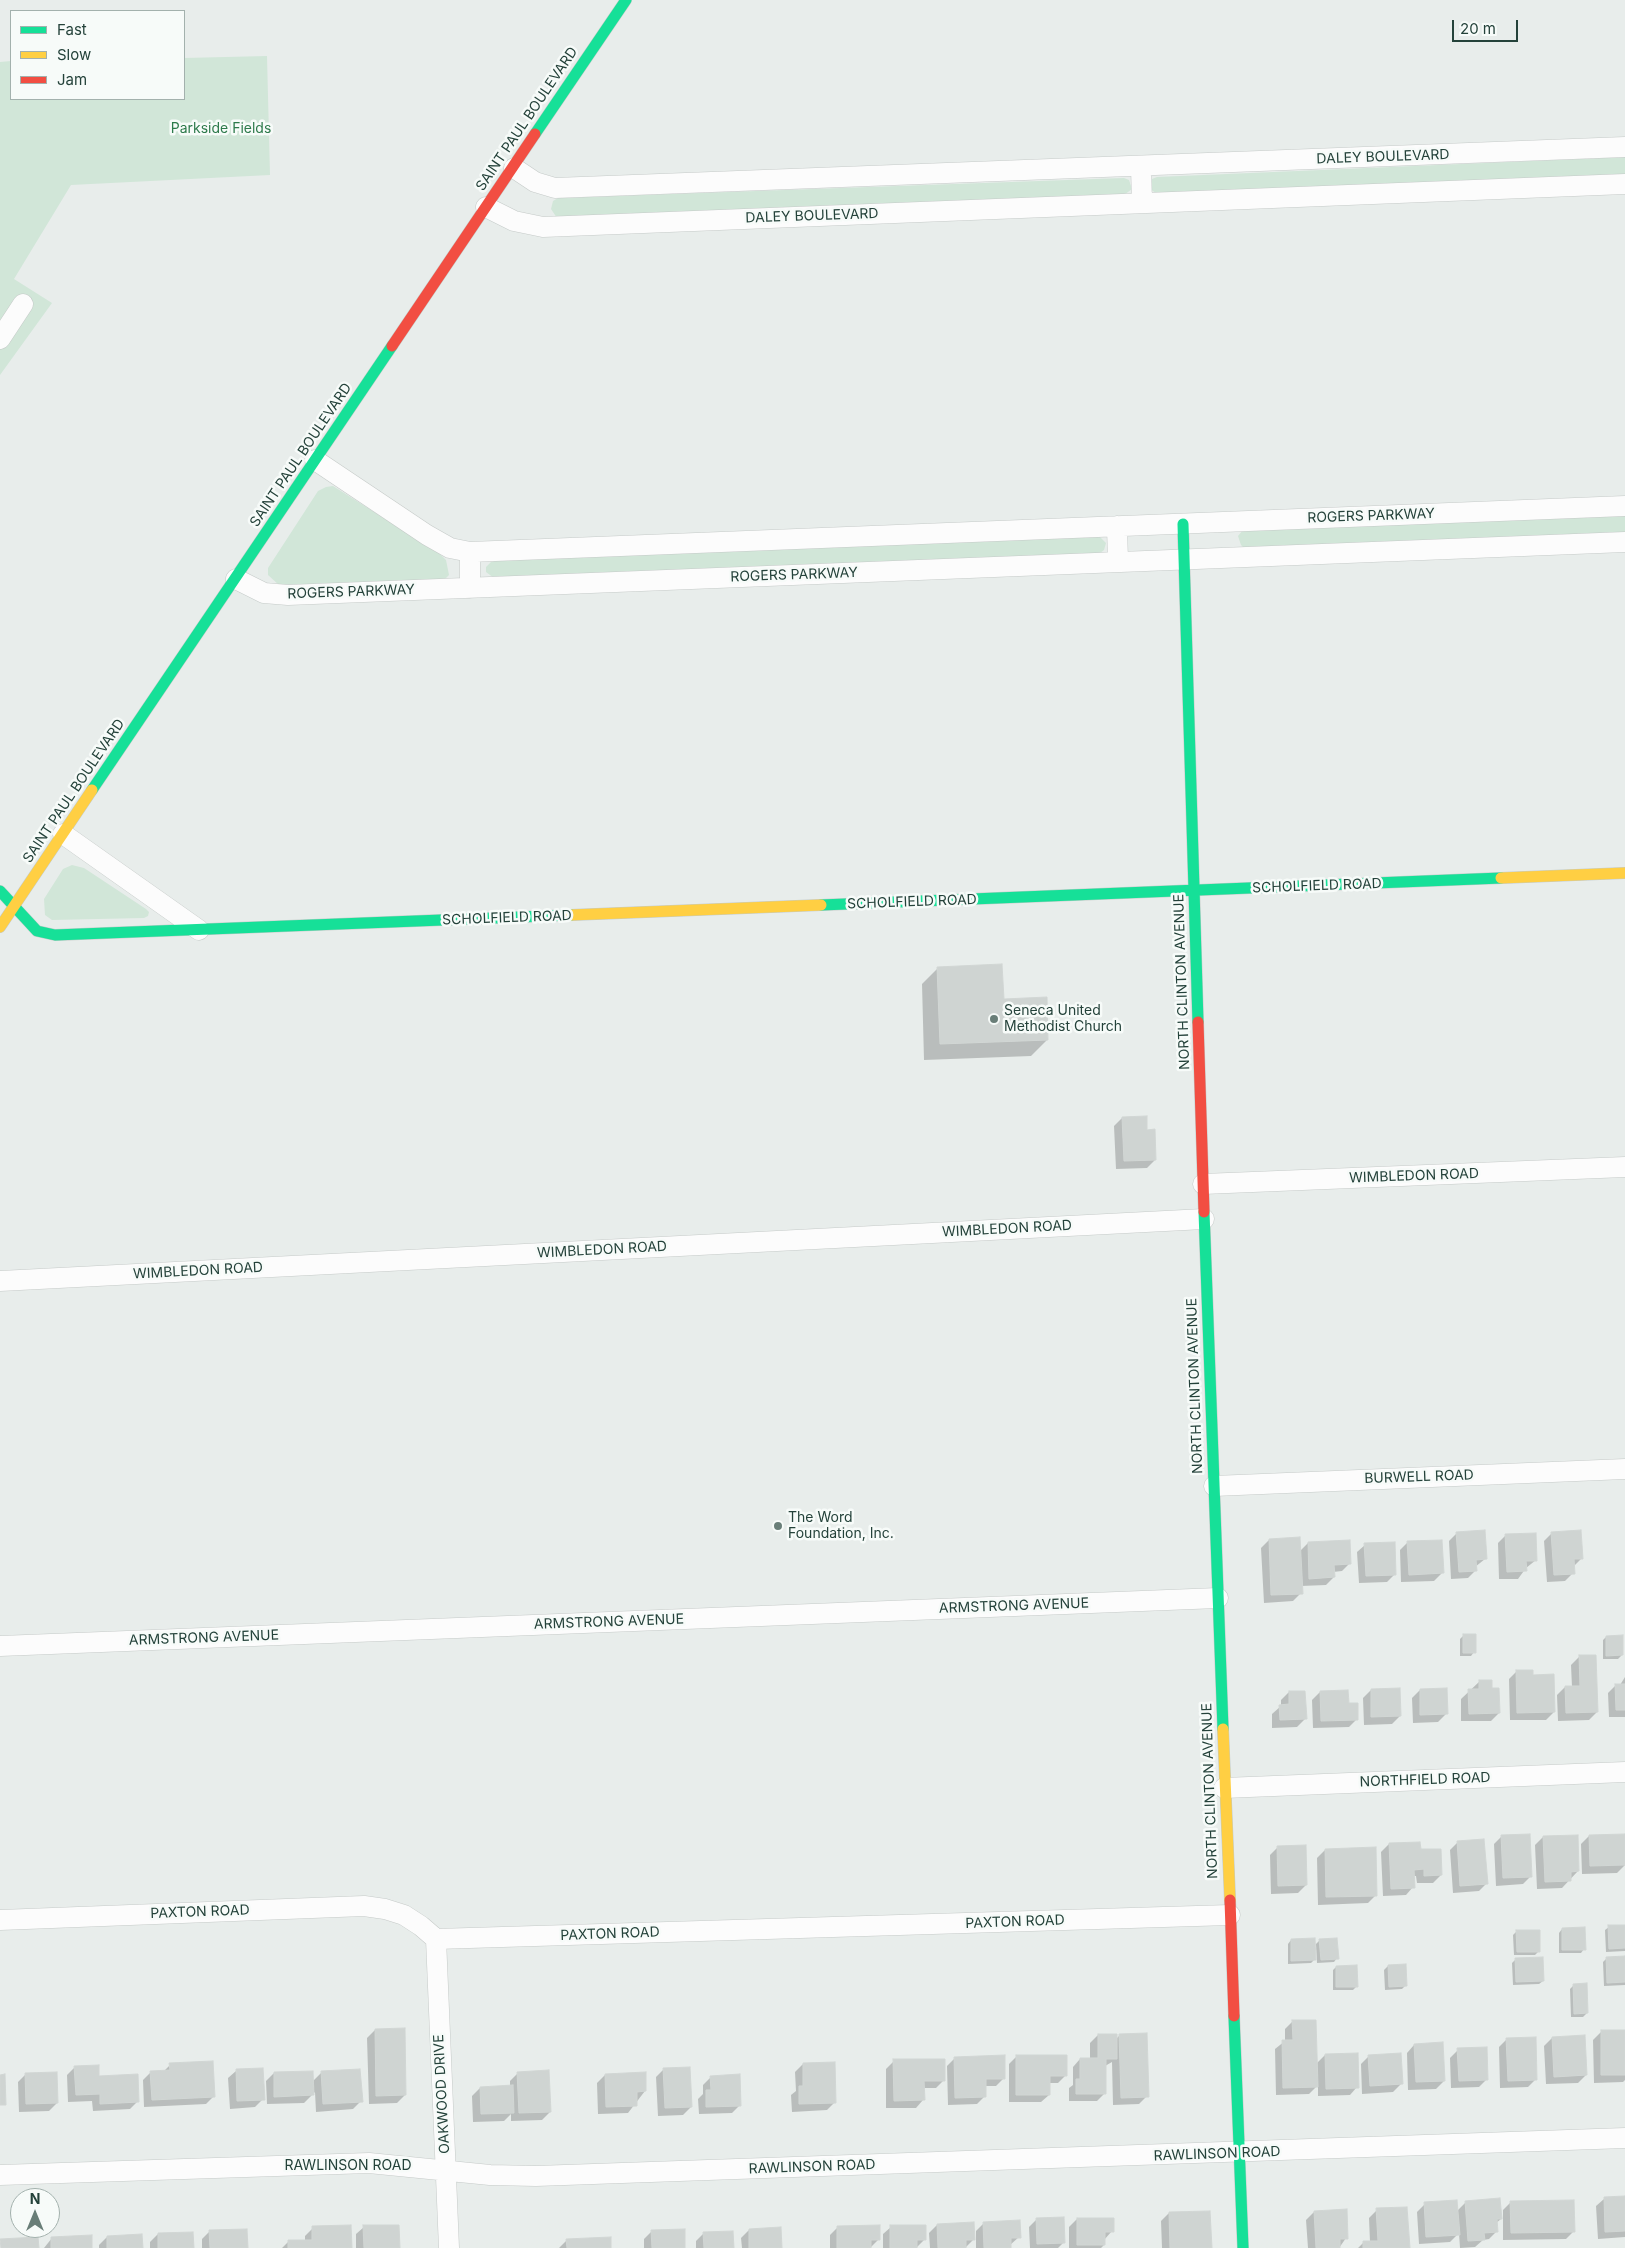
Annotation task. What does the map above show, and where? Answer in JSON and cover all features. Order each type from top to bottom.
[{"type":"street","name":"SAINT PAUL BOULEVARD","points":[[0,927],[626,0]]},
{"type":"street","name":"DALEY BOULEVARD","points":[[514,168],[535,182],[555,188],[1625,147]]},
{"type":"street","points":[[1140,167],[1142,203]]},
{"type":"street","name":"DALEY BOULEVARD","points":[[486,206],[514,221],[543,227],[1625,184]]},
{"type":"street","points":[[0,339],[23,304]]},
{"type":"street","name":"ROGERS PARKWAY","points":[[315,460],[427,535],[450,548],[470,552],[1625,506]]},
{"type":"street","name":"NORTH CLINTON AVENUE","points":[[1183,524],[1204,1219],[1224,1788],[1243,2248]]},
{"type":"street","points":[[1117,526],[1118,562]]},
{"type":"street","name":"ROGERS PARKWAY","points":[[236,579],[264,593],[288,595],[1625,542]]},
{"type":"street","points":[[470,552],[470,588]]},
{"type":"street","points":[[63,834],[199,930]]},
{"type":"street","name":"SCHOLFIELD ROAD","points":[[0,891],[37,931],[55,935],[1625,873]]},
{"type":"street","name":"WIMBLEDON ROAD","points":[[1203,1184],[1625,1168]]},
{"type":"street","name":"WIMBLEDON ROAD","points":[[0,1281],[1204,1219]]},
{"type":"street","name":"BURWELL ROAD","points":[[1214,1486],[1625,1469]]},
{"type":"street","name":"ARMSTRONG AVENUE","points":[[0,1646],[1218,1598]]},
{"type":"street","name":"NORTHFIELD ROAD","points":[[1224,1788],[1625,1772]]},
{"type":"street","name":"PAXTON ROAD","points":[[0,1920],[364,1906],[385,1909],[404,1915],[421,1926],[436,1940],[1230,1915]]},
{"type":"street","name":"OAKWOOD DRIVE","points":[[436,1940],[449,2248]]},
{"type":"street","name":"RAWLINSON ROAD","points":[[0,2175],[369,2164],[536,2176],[1239,2153],[1625,2138]]},
{"type":"green space","name":"Parkside Fields","points":[[267,56],[270,175],[71,185],[14,279],[52,303],[0,375],[0,62],[10,61],[10,100],[185,100],[185,58]]},
{"type":"green space","points":[[1625,157],[1625,175],[1157,194],[1149,188],[1152,179],[1157,177]]},
{"type":"green space","points":[[1124,178],[1129,180],[1132,189],[1124,195],[557,218],[551,209],[553,201],[558,198]]},
{"type":"green space","points":[[333,486],[439,553],[446,560],[449,575],[444,580],[279,585],[268,575],[268,568],[318,491]]},
{"type":"green space","points":[[1625,515],[1625,532],[1244,548],[1238,536],[1243,530]]},
{"type":"green space","points":[[1099,536],[1106,543],[1104,550],[1100,553],[494,578],[486,572],[486,567],[491,562],[498,560]]},
{"type":"green space","points":[[72,865],[84,868],[146,909],[149,912],[148,916],[144,918],[52,920],[45,915],[44,899],[63,869]]},
{"type":"building","name":"Seneca United Methodist Church","points":[[1002,964],[1004,999],[1047,997],[1048,1040],[940,1044],[937,967]]},
{"type":"building","points":[[1147,1116],[1147,1130],[1155,1129],[1156,1160],[1124,1161],[1122,1117]]},
{"type":"building","points":[[1485,1530],[1487,1559],[1476,1560],[1477,1571],[1459,1572],[1456,1532]]},
{"type":"building","points":[[1581,1530],[1583,1559],[1574,1559],[1575,1574],[1554,1575],[1551,1532]]},
{"type":"building","points":[[1536,1533],[1537,1561],[1526,1561],[1527,1571],[1507,1572],[1505,1534]]},
{"type":"building","points":[[1300,1537],[1303,1594],[1271,1595],[1269,1539]]},
{"type":"building","points":[[1350,1540],[1351,1564],[1334,1565],[1335,1577],[1309,1579],[1308,1542]]},
{"type":"building","points":[[1442,1540],[1444,1573],[1409,1575],[1407,1541]]},
{"type":"building","points":[[1395,1542],[1396,1575],[1366,1576],[1364,1543]]},
{"type":"building","points":[[1463,1634],[1476,1634],[1476,1653],[1463,1653]]},
{"type":"building","points":[[1623,1635],[1623,1655],[1606,1656],[1606,1636]]},
{"type":"building","points":[[1579,1655],[1596,1655],[1598,1712],[1566,1713],[1565,1686],[1580,1686]]},
{"type":"building","points":[[1516,1670],[1533,1670],[1533,1675],[1554,1674],[1555,1712],[1517,1713]]},
{"type":"building","points":[[1479,1680],[1492,1680],[1492,1688],[1499,1688],[1500,1713],[1469,1714],[1468,1689],[1479,1689]]},
{"type":"building","points":[[1615,1684],[1625,1684],[1625,1710],[1616,1710]]},
{"type":"building","points":[[1400,1688],[1401,1716],[1371,1717],[1371,1689]]},
{"type":"building","points":[[1447,1688],[1448,1714],[1420,1715],[1420,1689]]},
{"type":"building","points":[[1348,1690],[1349,1703],[1358,1703],[1358,1720],[1321,1721],[1320,1691]]},
{"type":"building","points":[[1289,1691],[1305,1691],[1307,1719],[1280,1720],[1279,1705],[1289,1704]]},
{"type":"building","points":[[1530,1834],[1532,1877],[1503,1878],[1501,1835]]},
{"type":"building","points":[[1625,1834],[1625,1865],[1590,1866],[1589,1835]]},
{"type":"building","points":[[1578,1835],[1579,1871],[1571,1872],[1571,1881],[1545,1882],[1543,1836]]},
{"type":"building","points":[[1484,1839],[1488,1884],[1460,1886],[1457,1841]]},
{"type":"building","points":[[1420,1842],[1421,1849],[1441,1849],[1442,1875],[1424,1876],[1424,1869],[1414,1870],[1415,1888],[1391,1889],[1389,1843]]},
{"type":"building","points":[[1306,1845],[1307,1885],[1278,1886],[1277,1846]]},
{"type":"building","points":[[1376,1847],[1377,1896],[1326,1897],[1325,1849]]},
{"type":"building","points":[[1608,1925],[1625,1925],[1625,1948],[1609,1949]]},
{"type":"building","points":[[1585,1927],[1586,1950],[1562,1950],[1562,1928]]},
{"type":"building","points":[[1516,1930],[1540,1930],[1540,1952],[1517,1952]]},
{"type":"building","points":[[1315,1938],[1316,1960],[1291,1961],[1291,1939]]},
{"type":"building","points":[[1337,1938],[1339,1959],[1321,1960],[1319,1939]]},
{"type":"building","points":[[1625,1956],[1625,1982],[1607,1983],[1606,1957]]},
{"type":"building","points":[[1543,1957],[1544,1981],[1516,1982],[1515,1958]]},
{"type":"building","points":[[1406,1964],[1407,1986],[1389,1987],[1388,1965]]},
{"type":"building","points":[[1357,1965],[1358,1987],[1336,1987],[1336,1966]]},
{"type":"building","points":[[1587,1983],[1588,2013],[1574,2014],[1573,1984]]},
{"type":"building","points":[[1292,2020],[1316,2020],[1318,2087],[1283,2088],[1282,2040],[1293,2040]]},
{"type":"building","points":[[405,2028],[406,2095],[376,2096],[375,2029]]},
{"type":"building","points":[[1601,2030],[1625,2030],[1625,2075],[1601,2075]]},
{"type":"building","points":[[1147,2033],[1149,2097],[1121,2098],[1119,2034]]},
{"type":"building","points":[[1098,2034],[1117,2034],[1117,2059],[1106,2059],[1106,2094],[1076,2094],[1076,2079],[1080,2079],[1080,2058],[1098,2058]]},
{"type":"building","points":[[1585,2035],[1587,2075],[1554,2077],[1552,2037]]},
{"type":"building","points":[[1536,2037],[1537,2080],[1508,2081],[1506,2038]]},
{"type":"building","points":[[1443,2042],[1445,2081],[1416,2082],[1414,2044]]},
{"type":"building","points":[[1487,2047],[1488,2080],[1459,2081],[1457,2048]]},
{"type":"building","points":[[1358,2053],[1359,2088],[1326,2089],[1325,2054]]},
{"type":"building","points":[[1401,2053],[1403,2084],[1370,2086],[1368,2055]]},
{"type":"building","points":[[1005,2055],[1005,2079],[986,2079],[986,2097],[955,2098],[954,2057]]},
{"type":"building","points":[[1016,2055],[1067,2055],[1067,2076],[1050,2076],[1050,2095],[1016,2095]]},
{"type":"building","points":[[893,2059],[945,2059],[945,2081],[924,2081],[925,2100],[894,2101]]},
{"type":"building","points":[[213,2061],[215,2097],[152,2100],[150,2071],[170,2070],[169,2063]]},
{"type":"building","points":[[835,2062],[836,2103],[799,2104],[799,2086],[803,2086],[803,2063]]},
{"type":"building","points":[[99,2065],[99,2076],[138,2074],[139,2102],[100,2104],[100,2094],[76,2095],[74,2066]]},
{"type":"building","points":[[690,2067],[692,2107],[665,2108],[663,2068]]},
{"type":"building","points":[[263,2068],[265,2100],[237,2101],[236,2069]]},
{"type":"building","points":[[360,2069],[363,2102],[323,2104],[321,2071]]},
{"type":"building","points":[[549,2070],[551,2112],[519,2113],[517,2072]]},
{"type":"building","points":[[313,2071],[314,2095],[274,2097],[274,2072]]},
{"type":"building","points":[[57,2072],[58,2103],[26,2104],[25,2073]]},
{"type":"building","points":[[646,2072],[646,2091],[637,2092],[637,2106],[606,2107],[605,2074]]},
{"type":"building","points":[[5,2074],[6,2105],[0,2105],[0,2075]]},
{"type":"building","points":[[740,2074],[741,2106],[706,2107],[706,2090],[711,2090],[710,2076]]},
{"type":"building","points":[[513,2085],[514,2113],[481,2114],[480,2087]]},
{"type":"building","points":[[1625,2196],[1625,2231],[1605,2232],[1604,2197]]},
{"type":"building","points":[[1500,2198],[1502,2219],[1497,2219],[1498,2232],[1484,2233],[1485,2240],[1468,2241],[1465,2201]]},
{"type":"building","points":[[1457,2200],[1460,2235],[1426,2237],[1424,2202]]},
{"type":"building","points":[[1574,2200],[1575,2232],[1511,2233],[1510,2201]]},
{"type":"building","points":[[1407,2207],[1410,2248],[1363,2248],[1363,2241],[1378,2241],[1376,2208]]},
{"type":"building","points":[[1347,2209],[1348,2239],[1340,2239],[1340,2248],[1316,2248],[1314,2211]]},
{"type":"building","points":[[1210,2211],[1212,2248],[1170,2248],[1169,2212]]},
{"type":"building","points":[[1064,2217],[1065,2243],[1037,2244],[1036,2218]]},
{"type":"building","points":[[1077,2218],[1114,2218],[1114,2232],[1105,2232],[1105,2245],[1077,2245]]},
{"type":"building","points":[[1020,2220],[1021,2238],[1011,2238],[1011,2248],[984,2248],[983,2222]]},
{"type":"building","points":[[974,2222],[975,2240],[966,2240],[966,2248],[938,2248],[937,2224]]},
{"type":"building","points":[[351,2225],[352,2248],[288,2248],[288,2240],[312,2240],[312,2226]]},
{"type":"building","points":[[363,2225],[399,2225],[400,2248],[364,2248]]},
{"type":"building","points":[[880,2225],[880,2240],[871,2240],[871,2248],[837,2248],[837,2226]]},
{"type":"building","points":[[890,2225],[926,2225],[926,2240],[917,2240],[917,2248],[890,2248]]},
{"type":"building","points":[[781,2227],[782,2248],[749,2248],[749,2229]]},
{"type":"building","points":[[247,2229],[248,2248],[210,2248],[209,2230]]},
{"type":"building","points":[[685,2229],[685,2248],[652,2248],[651,2230]]},
{"type":"building","points":[[733,2231],[734,2248],[704,2248],[703,2232]]},
{"type":"building","points":[[193,2232],[194,2248],[158,2248],[158,2233]]},
{"type":"building","points":[[142,2234],[143,2248],[107,2248],[107,2236]]},
{"type":"building","points":[[92,2235],[92,2248],[51,2248],[51,2238]]},
{"type":"building","points":[[611,2237],[611,2248],[567,2248],[566,2239]]},
{"type":"building","points":[[38,2238],[39,2248],[1,2248],[0,2239]]},
{"type":"traffic: fast","points":[[535,134],[626,0]]},
{"type":"traffic: fast","points":[[92,790],[392,346]]},
{"type":"traffic: fast","points":[[1183,524],[1198,1022]]},
{"type":"traffic: fast","points":[[821,905],[1501,878]]},
{"type":"traffic: fast","points":[[0,891],[37,931],[55,935],[571,915]]},
{"type":"traffic: fast","points":[[1204,1212],[1223,1729]]},
{"type":"traffic: fast","points":[[1234,2016],[1243,2248]]},
{"type":"traffic: slow","points":[[0,927],[92,790]]},
{"type":"traffic: slow","points":[[1501,878],[1625,873]]},
{"type":"traffic: slow","points":[[571,915],[821,905]]},
{"type":"traffic: slow","points":[[1223,1729],[1230,1900]]},
{"type":"traffic: jam","points":[[392,346],[535,134]]},
{"type":"traffic: jam","points":[[1198,1022],[1204,1212]]},
{"type":"traffic: jam","points":[[1230,1900],[1234,2016]]},
{"type":"place","name":"Seneca United Methodist Church","points":[[994,1019]]},
{"type":"place","name":"The Word Foundation, Inc.","points":[[778,1526]]}]
